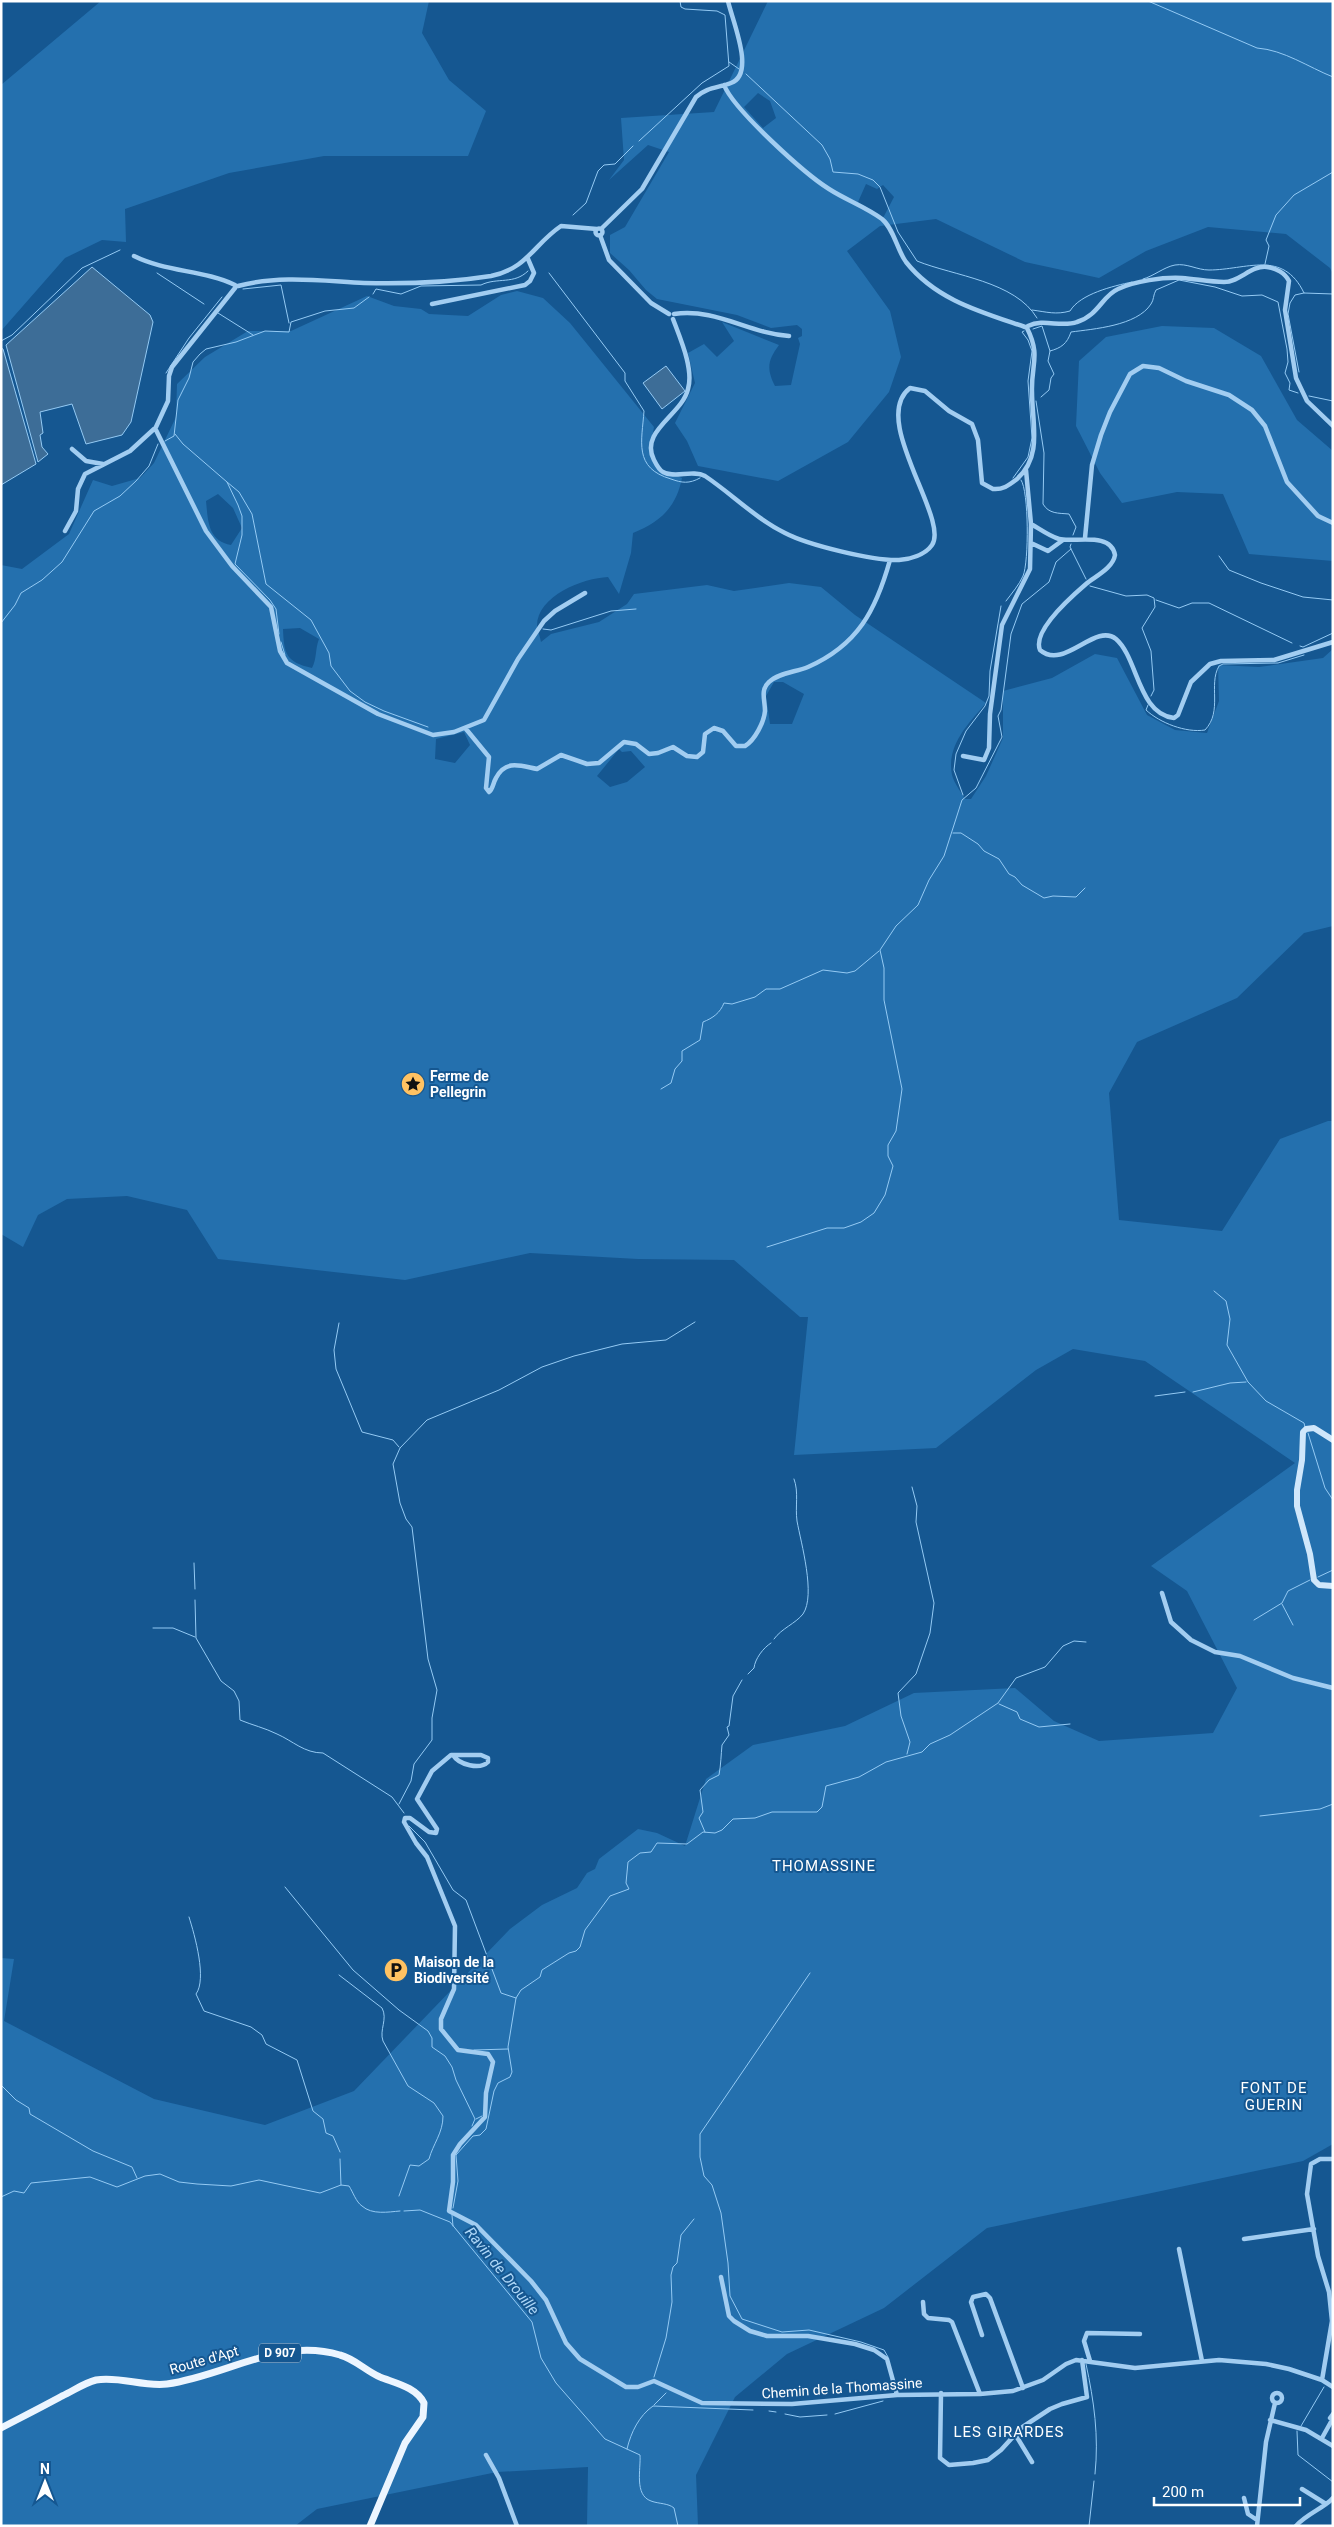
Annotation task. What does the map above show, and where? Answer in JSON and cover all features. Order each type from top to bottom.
[{"type":"main road","name":"Route d'Apt","points":[[1,2428],[96,2380],[118,2380],[150,2385],[168,2384],[216,2372],[252,2358],[276,2353],[307,2351],[338,2354],[355,2362],[372,2374],[415,2392],[424,2403],[423,2417],[405,2443],[370,2526]]},
{"type":"street","points":[[134,256],[150,263],[223,280],[236,286],[273,280],[368,283],[475,278],[507,272],[528,259],[561,226],[599,229],[632,200],[647,183],[681,120],[696,97],[707,89],[736,80],[744,66],[728,1]]},
{"type":"street","points":[[724,85],[730,96],[744,113],[814,178],[883,220],[903,257],[916,273],[961,305],[1027,327],[1041,322],[1069,324],[1086,318],[1096,311],[1111,293],[1121,288],[1178,278],[1228,282],[1258,268],[1273,268],[1284,274],[1289,281],[1285,310],[1292,360],[1299,384],[1311,406],[1333,426]]},
{"type":"street","points":[[599,229],[602,232],[600,235],[609,260],[651,303],[672,316],[686,362],[689,386],[685,397],[651,441],[650,451],[658,467],[667,473],[697,473],[705,476],[766,522],[795,538],[890,560],[907,559],[923,553],[932,545],[935,536],[920,482],[901,442],[901,406],[904,394],[910,388],[926,391],[949,412],[973,426],[978,440],[980,476],[985,486],[1002,489],[1026,470],[1032,458],[1034,448],[1032,384],[1036,354],[1034,343],[1027,327]]},
{"type":"street","points":[[432,304],[522,286],[530,281],[534,273],[528,259]]},
{"type":"street","points":[[64,530],[76,511],[77,491],[84,475],[132,449],[155,429],[168,401],[169,376],[172,367],[236,286]]},
{"type":"street","points":[[672,316],[688,312],[719,316],[767,334],[789,336]]},
{"type":"street","points":[[1085,538],[1092,465],[1106,421],[1130,374],[1139,367],[1148,365],[1229,395],[1252,410],[1265,426],[1287,482],[1318,516],[1333,523]]},
{"type":"street","points":[[155,429],[206,531],[232,566],[271,607],[280,650],[287,663],[368,709],[420,730],[436,735],[466,729],[480,723],[490,714],[518,658],[544,621],[555,611],[585,593]]},
{"type":"street","points":[[72,449],[86,461],[105,464]]},
{"type":"street","points":[[963,756],[984,760],[988,750],[990,714],[1002,625],[1029,572],[1031,524],[1026,470]]},
{"type":"street","points":[[1031,524],[1063,540]]},
{"type":"street","points":[[1031,543],[1048,551],[1063,540],[1085,538],[1110,546],[1114,551],[1114,560],[1082,587],[1046,625],[1039,640],[1040,649],[1049,655],[1059,655],[1094,639],[1105,636],[1112,637],[1121,645],[1150,702],[1162,715],[1172,718],[1177,716],[1191,682],[1202,670],[1215,662],[1274,660],[1333,642]]},
{"type":"street","points":[[466,729],[489,757],[486,788],[489,792],[499,773],[511,765],[536,769],[561,755],[586,764],[600,762],[624,742],[636,744],[649,754],[658,754],[673,747],[687,756],[697,757],[703,752],[705,734],[714,728],[723,731],[736,746],[745,746],[751,740],[763,720],[765,710],[763,692],[768,683],[774,678],[817,663],[848,642],[879,597],[890,560]]},
{"type":"street","points":[[1333,1440],[1314,1428],[1306,1429],[1303,1432],[1302,1460],[1296,1490],[1300,1524],[1310,1554],[1314,1580],[1319,1585],[1333,1586]]},
{"type":"street","points":[[1162,1593],[1171,1622],[1191,1640],[1215,1652],[1240,1656],[1293,1678],[1333,1688]]},
{"type":"street","points":[[454,1755],[484,1755],[488,1758],[488,1762],[483,1765],[462,1764],[457,1761],[454,1755]]},
{"type":"street","name":"Chemin de la Thomassine","points":[[454,1755],[448,1757],[432,1770],[417,1797],[418,1803],[436,1828],[436,1832],[429,1832],[410,1818],[407,1817],[404,1820],[416,1843],[427,1857],[455,1926],[454,1989],[441,2019],[441,2029],[458,2050],[488,2054],[493,2062],[486,2093],[485,2117],[460,2144],[452,2157],[453,2182],[449,2211],[476,2224],[531,2281],[544,2297],[566,2343],[575,2354],[626,2387],[638,2388],[654,2381],[702,2403],[758,2405],[897,2395],[980,2394],[1023,2388],[1047,2378],[1070,2362],[1082,2360],[1135,2368],[1202,2361],[1266,2364],[1322,2380],[1333,2387]]},
{"type":"street","points":[[1322,2380],[1332,2321],[1326,2283],[1318,2256],[1307,2188],[1310,2167],[1317,2160],[1333,2159]]},
{"type":"street","points":[[1244,2239],[1314,2229]]},
{"type":"street","points":[[1178,2248],[1202,2361]]},
{"type":"street","points":[[720,2277],[729,2316],[740,2326],[761,2335],[808,2336],[855,2344],[880,2352],[888,2361],[897,2395]]},
{"type":"street","points":[[1326,2283],[1333,2279]]},
{"type":"street","points":[[982,2335],[971,2302],[976,2296],[986,2294],[990,2298],[1023,2388]]},
{"type":"street","points":[[923,2302],[924,2314],[928,2318],[952,2322],[980,2394]]},
{"type":"street","points":[[1090,2361],[1084,2341],[1087,2333],[1140,2334]]},
{"type":"street","points":[[941,2393],[939,2454],[945,2463],[973,2464],[988,2460],[1001,2450],[1015,2434],[1054,2407],[1087,2398],[1082,2360]]},
{"type":"street","points":[[1257,2526],[1270,2420],[1275,2403]]},
{"type":"street","points":[[1322,2438],[1332,2421],[1330,2416],[1333,2414]]},
{"type":"street","points":[[1270,2420],[1301,2428],[1322,2438],[1333,2446]]},
{"type":"street","points":[[1015,2434],[1032,2462]]},
{"type":"street","points":[[486,2455],[499,2478],[517,2526]]},
{"type":"street","points":[[1302,2489],[1326,2504]]},
{"type":"street","points":[[1244,2498],[1248,2514],[1257,2520]]},
{"type":"street","points":[[1296,2526],[1310,2512],[1333,2498]]},
{"type":"shaded area","points":[[101,1],[429,1],[422,33],[449,80],[486,111],[468,156],[324,156],[229,173],[125,209],[126,242],[102,240],[65,258],[1,331],[1,85]]},
{"type":"shaded area","points":[[768,1],[1333,1],[1333,274],[1330,268],[1286,234],[1208,227],[1146,251],[1099,278],[1025,262],[936,219],[880,226],[847,251],[890,311],[901,357],[889,392],[848,442],[778,481],[698,466],[687,441],[675,423],[695,383],[688,353],[704,344],[717,357],[734,341],[722,322],[779,345],[772,355],[769,364],[770,374],[775,386],[791,385],[800,344],[798,338],[802,336],[802,329],[797,325],[771,328],[737,315],[657,299],[610,253],[610,235],[625,227],[669,152],[648,145],[609,180],[624,160],[621,118],[714,112]],"holes":[[[758,93],[770,101],[776,118],[763,128],[744,107]],[[866,184],[877,189],[883,185],[894,197],[883,218],[858,202]]]},
{"type":"shaded area","points":[[92,267],[150,315],[153,322],[131,422],[122,435],[86,444],[72,404],[40,412],[43,433],[40,435],[42,447],[48,454],[38,462],[6,345]]},
{"type":"shaded area","points":[[517,291],[543,298],[570,323],[654,427],[650,449],[661,470],[682,478],[676,498],[665,513],[643,529],[633,533],[631,553],[619,594],[608,577],[586,581],[563,591],[544,606],[539,616],[537,627],[541,642],[551,634],[599,622],[627,604],[634,594],[707,585],[734,591],[789,583],[821,587],[855,615],[986,703],[960,735],[952,754],[952,775],[965,799],[971,799],[986,776],[1003,738],[1003,691],[1052,678],[1095,654],[1117,658],[1147,715],[1175,730],[1207,733],[1219,701],[1218,665],[1259,667],[1323,658],[1333,649],[1333,926],[1304,933],[1237,998],[1137,1042],[1109,1093],[1119,1220],[1222,1231],[1280,1139],[1328,1121],[1333,1121],[1333,2144],[1303,2161],[987,2228],[884,2308],[787,2354],[735,2397],[696,2475],[698,2526],[587,2526],[588,2467],[497,2472],[317,2509],[295,2526],[1,2526],[1,1958],[14,1959],[4,2021],[154,2099],[265,2125],[354,2091],[510,1929],[542,1905],[577,1888],[587,1873],[595,1869],[599,1859],[638,1829],[657,1833],[685,1846],[706,1779],[753,1745],[845,1726],[914,1693],[1015,1688],[1054,1721],[1099,1741],[1213,1733],[1237,1688],[1187,1591],[1151,1566],[1295,1463],[1145,1361],[1073,1349],[1036,1370],[936,1448],[794,1455],[808,1317],[800,1317],[734,1260],[638,1259],[530,1253],[405,1280],[218,1259],[187,1210],[127,1196],[67,1199],[38,1215],[23,1247],[1,1234],[1,565],[22,569],[69,534],[93,480],[112,486],[140,478],[154,463],[176,417],[177,384],[205,357],[248,331],[291,331],[367,296],[394,306],[421,309],[429,314],[468,316],[501,295]],"holes":[[[218,494],[233,508],[242,528],[231,545],[223,543],[214,535],[209,523],[206,501]],[[300,628],[319,639],[312,668],[303,666],[288,656],[284,645],[283,629]],[[774,682],[783,682],[804,694],[792,724],[770,724],[766,696]],[[464,732],[470,745],[455,763],[435,759],[436,739]],[[619,749],[622,752],[631,751],[645,767],[627,782],[610,787],[597,776]]]},
{"type":"shaded area","points":[[1162,326],[1214,328],[1261,356],[1297,420],[1333,451],[1333,561],[1249,554],[1223,494],[1177,492],[1122,503],[1100,473],[1076,426],[1079,361],[1106,337]]},
{"type":"shaded area","points":[[1,348],[3,349],[36,464],[1,485]]},
{"type":"shaded area","points":[[666,366],[685,391],[662,409],[643,383]]},
{"type":"waterway","points":[[639,141],[702,83],[729,66],[725,15],[717,11],[685,9],[681,7],[680,1]]},
{"type":"waterway","points":[[1148,1],[1257,48],[1286,55],[1333,77]]},
{"type":"waterway","points":[[729,62],[739,69]]},
{"type":"waterway","points":[[746,74],[822,145],[830,159],[833,172],[858,174],[873,180],[880,187],[898,232],[917,261],[983,281],[999,288],[1027,306],[1037,318]]},
{"type":"waterway","points":[[573,215],[586,203],[598,171],[604,165],[615,164],[633,146]]},
{"type":"waterway","points":[[1265,264],[1269,246],[1266,240],[1276,215],[1294,195],[1333,172]]},
{"type":"waterway","points":[[1,341],[12,335],[82,268],[120,250]]},
{"type":"waterway","points":[[1143,279],[1175,265],[1209,270],[1262,265],[1274,266],[1286,271],[1295,279],[1304,293],[1333,294]]},
{"type":"waterway","points":[[373,294],[376,289],[401,294],[421,286],[481,285],[493,281],[517,278],[528,271]]},
{"type":"waterway","points":[[157,273],[204,304]]},
{"type":"waterway","points":[[549,273],[625,373],[625,381],[644,411],[642,452],[650,468],[659,474],[679,481],[689,482],[700,478]]},
{"type":"waterway","points":[[1050,351],[1063,345],[1068,340],[1071,332],[1102,328],[1136,317],[1151,304],[1156,290],[1179,280],[1215,287],[1242,296],[1262,295],[1278,302],[1287,349],[1288,362],[1285,373],[1290,383],[1289,390],[1298,393]]},
{"type":"waterway","points":[[1032,310],[1056,313],[1070,311],[1089,295],[1132,282]]},
{"type":"waterway","points":[[243,289],[281,285],[289,323]]},
{"type":"waterway","points":[[1299,372],[1288,314],[1290,303],[1295,295],[1304,293]]},
{"type":"waterway","points":[[166,373],[189,338],[222,297]]},
{"type":"waterway","points":[[165,441],[174,436],[178,400],[189,378],[193,362],[206,349],[236,342],[265,331],[289,332],[291,322],[325,311],[354,308],[369,297]]},
{"type":"waterway","points":[[218,313],[253,335]]},
{"type":"waterway","points":[[1033,329],[1042,326],[1050,351],[1048,361],[1054,374],[1051,378],[1049,390],[1041,397]]},
{"type":"waterway","points":[[1013,478],[1028,457],[1032,438],[1028,381],[1032,351],[1028,340],[1022,332],[1024,331]]},
{"type":"waterway","points":[[1309,396],[1333,401]]},
{"type":"waterway","points":[[1036,401],[1044,453],[1043,504],[1051,511],[1069,514],[1076,527],[1073,535]]},
{"type":"waterway","points":[[175,434],[183,444],[227,482],[242,516],[242,535],[235,564],[270,600],[276,609],[279,634]]},
{"type":"waterway","points":[[1,623],[15,605],[21,593],[42,580],[62,562],[94,511],[120,496],[136,481],[149,466],[158,444]]},
{"type":"waterway","points":[[1006,601],[1020,583],[1025,568],[1027,512],[1024,487],[1021,480]]},
{"type":"waterway","points":[[227,482],[239,492],[252,514],[266,584],[311,620],[329,653],[331,666],[350,691],[365,702],[384,711],[428,727]]},
{"type":"waterway","points":[[1071,544],[1070,547],[1086,579]]},
{"type":"waterway","points":[[767,1247],[827,1228],[844,1228],[861,1222],[874,1213],[885,1195],[893,1166],[888,1156],[888,1145],[896,1131],[902,1089],[884,1000],[884,968],[880,950],[896,926],[918,905],[929,880],[944,856],[962,800],[976,788],[1002,737],[998,716],[1001,710],[1011,634],[1022,604],[1049,582],[1056,562],[1071,549]]},
{"type":"waterway","points":[[1219,556],[1229,570],[1261,583],[1303,597],[1333,600]]},
{"type":"waterway","points":[[1090,586],[1126,596],[1147,595],[1154,598],[1155,607],[1142,628],[1151,651],[1154,690],[1151,696]]},
{"type":"waterway","points":[[1156,600],[1179,608],[1192,603],[1209,603],[1292,643]]},
{"type":"waterway","points":[[963,795],[954,770],[956,754],[966,731],[985,706],[989,696],[990,671],[1001,606]]},
{"type":"waterway","points":[[543,629],[551,630],[611,611],[636,609]]},
{"type":"waterway","points":[[1300,646],[1303,647],[1333,633]]},
{"type":"waterway","points":[[281,642],[285,655]]},
{"type":"waterway","points":[[1148,705],[1146,710],[1166,723],[1190,730],[1205,730],[1213,715],[1215,681],[1219,666],[1223,664],[1278,663],[1304,655]]},
{"type":"waterway","points":[[953,833],[961,833],[978,844],[984,851],[999,859],[1009,874],[1015,877],[1022,885],[1044,898],[1053,896],[1076,897],[1085,888]]},
{"type":"waterway","points":[[661,1089],[671,1083],[675,1069],[682,1061],[682,1051],[700,1040],[703,1022],[716,1015],[724,1003],[732,1004],[755,997],[766,989],[780,989],[823,970],[847,973],[855,971],[879,951]]},
{"type":"waterway","points":[[1214,1291],[1226,1301],[1230,1319],[1227,1345],[1248,1382],[1266,1401],[1304,1423],[1305,1427]]},
{"type":"waterway","points":[[399,1804],[411,1781],[414,1764],[432,1740],[432,1718],[437,1690],[428,1659],[412,1527],[406,1519],[400,1503],[393,1464],[400,1448],[427,1420],[499,1390],[542,1367],[574,1356],[622,1344],[666,1340],[695,1322]]},
{"type":"waterway","points":[[339,1323],[334,1350],[336,1369],[362,1432],[393,1440],[399,1447]]},
{"type":"waterway","points":[[1193,1392],[1230,1383],[1246,1382]]},
{"type":"waterway","points":[[1155,1396],[1185,1392]]},
{"type":"waterway","points":[[1308,1433],[1325,1488],[1333,1500]]},
{"type":"waterway","points":[[774,1639],[803,1614],[807,1605],[808,1582],[797,1521],[794,1479]]},
{"type":"waterway","points":[[907,1754],[910,1742],[901,1716],[898,1693],[916,1674],[930,1633],[934,1603],[916,1522],[917,1506],[912,1487]]},
{"type":"waterway","points":[[194,1563],[195,1589]]},
{"type":"waterway","points":[[1318,1577],[1333,1570]]},
{"type":"waterway","points":[[1254,1620],[1282,1603],[1288,1591],[1310,1580]]},
{"type":"waterway","points":[[195,1600],[196,1638],[221,1681],[234,1691],[239,1701],[240,1720],[272,1732],[304,1749],[323,1753],[392,1797],[404,1813]]},
{"type":"waterway","points":[[1282,1604],[1293,1625]]},
{"type":"waterway","points":[[153,1628],[173,1628],[195,1637]]},
{"type":"waterway","points":[[453,2208],[458,2181],[456,2155],[473,2136],[480,2135],[486,2129],[494,2091],[498,2083],[510,2077],[512,2072],[508,2047],[516,1998],[521,1990],[540,1977],[542,1970],[580,1947],[585,1930],[610,1896],[629,1889],[626,1883],[628,1862],[640,1853],[651,1852],[657,1843],[687,1844],[703,1832],[715,1833],[722,1830],[733,1819],[755,1818],[772,1812],[817,1812],[822,1807],[826,1786],[859,1777],[886,1762],[922,1752],[930,1744],[950,1735],[998,1703],[1016,1678],[1045,1667],[1063,1646],[1074,1641],[1086,1642]]},
{"type":"waterway","points":[[748,1674],[754,1668],[760,1654],[771,1643]]},
{"type":"waterway","points":[[705,1832],[699,1818],[703,1812],[700,1790],[709,1780],[719,1775],[722,1745],[729,1735],[727,1727],[729,1726],[733,1696],[742,1680]]},
{"type":"waterway","points":[[999,1704],[1017,1712],[1020,1719],[1039,1727],[1070,1724]]},
{"type":"waterway","points":[[1260,1816],[1320,1809],[1333,1804]]},
{"type":"waterway","points":[[409,1826],[425,1842],[453,1890],[466,1900],[501,1993],[516,1998]]},
{"type":"waterway","points":[[285,1887],[353,1970],[399,2010],[428,2031],[432,2038],[432,2047],[445,2056],[452,2067],[456,2080],[475,2119],[472,2126]]},
{"type":"waterway","points":[[189,1917],[199,1957],[200,1978],[196,1994],[204,2011],[251,2027],[262,2035],[266,2044],[297,2060],[313,2111],[323,2119],[326,2133],[333,2136],[340,2152]]},
{"type":"waterway","points":[[810,1973],[700,2134],[700,2157],[704,2176],[712,2185],[721,2213],[728,2263],[730,2296],[742,2319],[782,2332],[809,2330],[861,2342],[884,2350],[888,2357]]},
{"type":"waterway","points":[[339,1975],[382,2008],[384,2012],[383,2041],[408,2086],[434,2103],[443,2116],[440,2133],[429,2159],[419,2166],[410,2165],[399,2196]]},
{"type":"waterway","points":[[474,2050],[508,2049]]},
{"type":"waterway","points":[[1,2085],[16,2100],[29,2108],[30,2114],[93,2151],[132,2167],[137,2178]]},
{"type":"waterway","points":[[476,2119],[482,2116]]},
{"type":"waterway","points":[[340,2159],[341,2185]]},
{"type":"waterway","name":"Ravin de Drouille","points":[[1,2197],[14,2191],[24,2193],[31,2183],[90,2177],[117,2187],[145,2176],[160,2174],[179,2182],[197,2184],[231,2186],[259,2180],[320,2193],[341,2185],[349,2186],[358,2202],[370,2211],[400,2211]]},
{"type":"waterway","name":"Ravin de Drouille","points":[[404,2211],[420,2210],[450,2222],[532,2322],[541,2358],[556,2383],[605,2439],[640,2455],[639,2481],[642,2493],[651,2501],[674,2508],[678,2526]]},
{"type":"waterway","name":"Ravin de Drouille","points":[[452,2215],[453,2226]]},
{"type":"waterway","points":[[654,2377],[666,2338],[672,2302],[671,2275],[673,2267],[677,2263],[681,2235],[694,2219]]},
{"type":"waterway","points":[[1086,2364],[1095,2419],[1095,2474]]},
{"type":"waterway","points":[[1301,2426],[1324,2387]]},
{"type":"waterway","points":[[654,2405],[666,2393]]},
{"type":"waterway","points":[[835,2414],[883,2401]]},
{"type":"waterway","points":[[627,2449],[636,2425],[653,2406],[753,2410]]},
{"type":"waterway","points":[[769,2411],[776,2412]]},
{"type":"waterway","points":[[785,2414],[800,2417],[827,2415]]},
{"type":"waterway","points":[[1297,2431],[1298,2455],[1333,2482]]},
{"type":"waterway","points":[[1089,2526],[1094,2481]]},
{"type":"place","name":"Ferme de Pellegrin","points":[[413,1084]]},
{"type":"place","name":"Maison de la Biodiversité","points":[[396,1970]]},
{"type":"district","name":"THOMASSINE","points":[[824,1866]]},
{"type":"district","name":"FONT DE GUERIN","points":[[1274,2096]]},
{"type":"district","name":"LES GIRARDES","points":[[1009,2432]]}]
